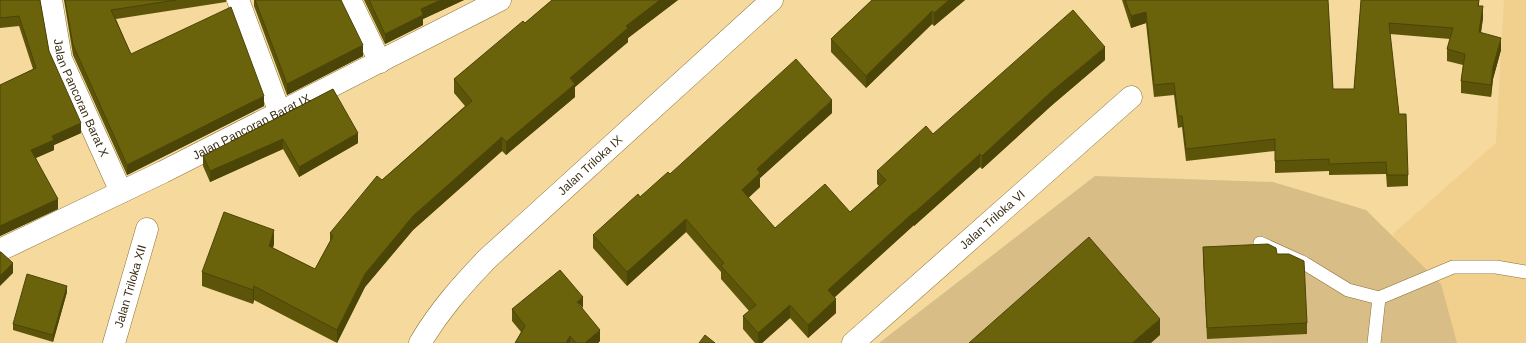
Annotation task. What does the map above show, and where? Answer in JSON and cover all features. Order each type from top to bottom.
[{"type":"street","name":"Jalan Pancoran Barat X","points":[[51,0],[61,59],[121,192]]},
{"type":"street","points":[[238,0],[280,113]]},
{"type":"street","points":[[350,0],[380,62]]},
{"type":"street","name":"Jalan Pancoran Barat IX","points":[[0,250],[280,113],[500,0]]},
{"type":"street","name":"Jalan Triloka IX","points":[[420,343],[433,320],[487,259],[766,2]]},
{"type":"street","name":"Jalan Triloka VI","points":[[854,343],[1131,97]]},
{"type":"street","name":"Jalan Triloka XII","points":[[114,343],[147,229]]},
{"type":"lane","points":[[1260,243],[1304,263],[1348,290],[1379,298],[1453,267],[1496,267],[1526,272]]},
{"type":"lane","points":[[1374,343],[1379,298]]},
{"type":"shaded area","points":[[1504,0],[1526,0],[1526,343],[1441,343],[1393,234],[1496,143]]},
{"type":"shaded area","points":[[1095,176],[1273,182],[1366,210],[1441,284],[1457,343],[879,343]]},
{"type":"building","points":[[0,0],[40,0],[49,51],[81,123],[52,136],[54,140],[31,150],[58,199],[0,226],[0,85],[36,68],[19,16],[0,18]]},
{"type":"building","points":[[65,0],[176,0],[111,10],[131,54],[231,7],[264,96],[127,165],[73,45]]},
{"type":"building","points":[[255,0],[341,0],[363,45],[287,84]]},
{"type":"building","points":[[369,0],[441,0],[421,9],[423,15],[385,34]]},
{"type":"building","points":[[552,0],[660,0],[626,26],[628,28],[570,78],[575,84],[506,142],[502,137],[413,216],[365,274],[337,330],[254,286],[253,290],[202,272],[224,212],[274,230],[269,246],[315,269],[333,236],[330,233],[377,176],[382,180],[472,101],[454,79],[523,21],[525,23]]},
{"type":"building","points":[[872,0],[949,0],[934,13],[932,11],[866,76],[831,39]]},
{"type":"building","points":[[1125,0],[1328,0],[1333,89],[1354,89],[1361,0],[1479,0],[1478,6],[1483,6],[1479,32],[1501,38],[1493,67],[1491,85],[1461,81],[1465,54],[1447,49],[1453,28],[1389,23],[1399,114],[1406,114],[1408,175],[1387,175],[1386,162],[1329,164],[1329,159],[1275,161],[1275,139],[1186,149],[1182,116],[1178,116],[1174,83],[1154,85],[1146,12],[1131,16]]},
{"type":"building","points":[[1073,10],[1105,47],[1051,92],[982,156],[980,154],[828,290],[836,299],[808,325],[790,305],[758,333],[743,316],[756,305],[721,266],[724,263],[686,219],[627,272],[593,235],[638,194],[640,197],[668,172],[670,174],[796,59],[832,100],[757,169],[760,173],[742,190],[775,228],[825,184],[850,212],[886,180],[877,171],[926,126],[933,134]]},
{"type":"building","points":[[333,89],[358,133],[299,167],[283,139],[210,171],[203,156]]},
{"type":"building","points":[[1089,237],[1160,319],[1132,343],[969,343]]},
{"type":"building","points":[[1268,244],[1276,248],[1277,254],[1289,254],[1304,261],[1307,323],[1207,328],[1203,247]]},
{"type":"building","points":[[0,252],[13,263],[0,276]]},
{"type":"building","points":[[560,270],[583,297],[577,302],[600,330],[585,343],[576,343],[570,336],[566,343],[515,343],[525,326],[512,309]]},
{"type":"building","points":[[27,274],[67,286],[53,335],[13,324]]},
{"type":"building","points":[[705,335],[715,343],[699,343]]}]
